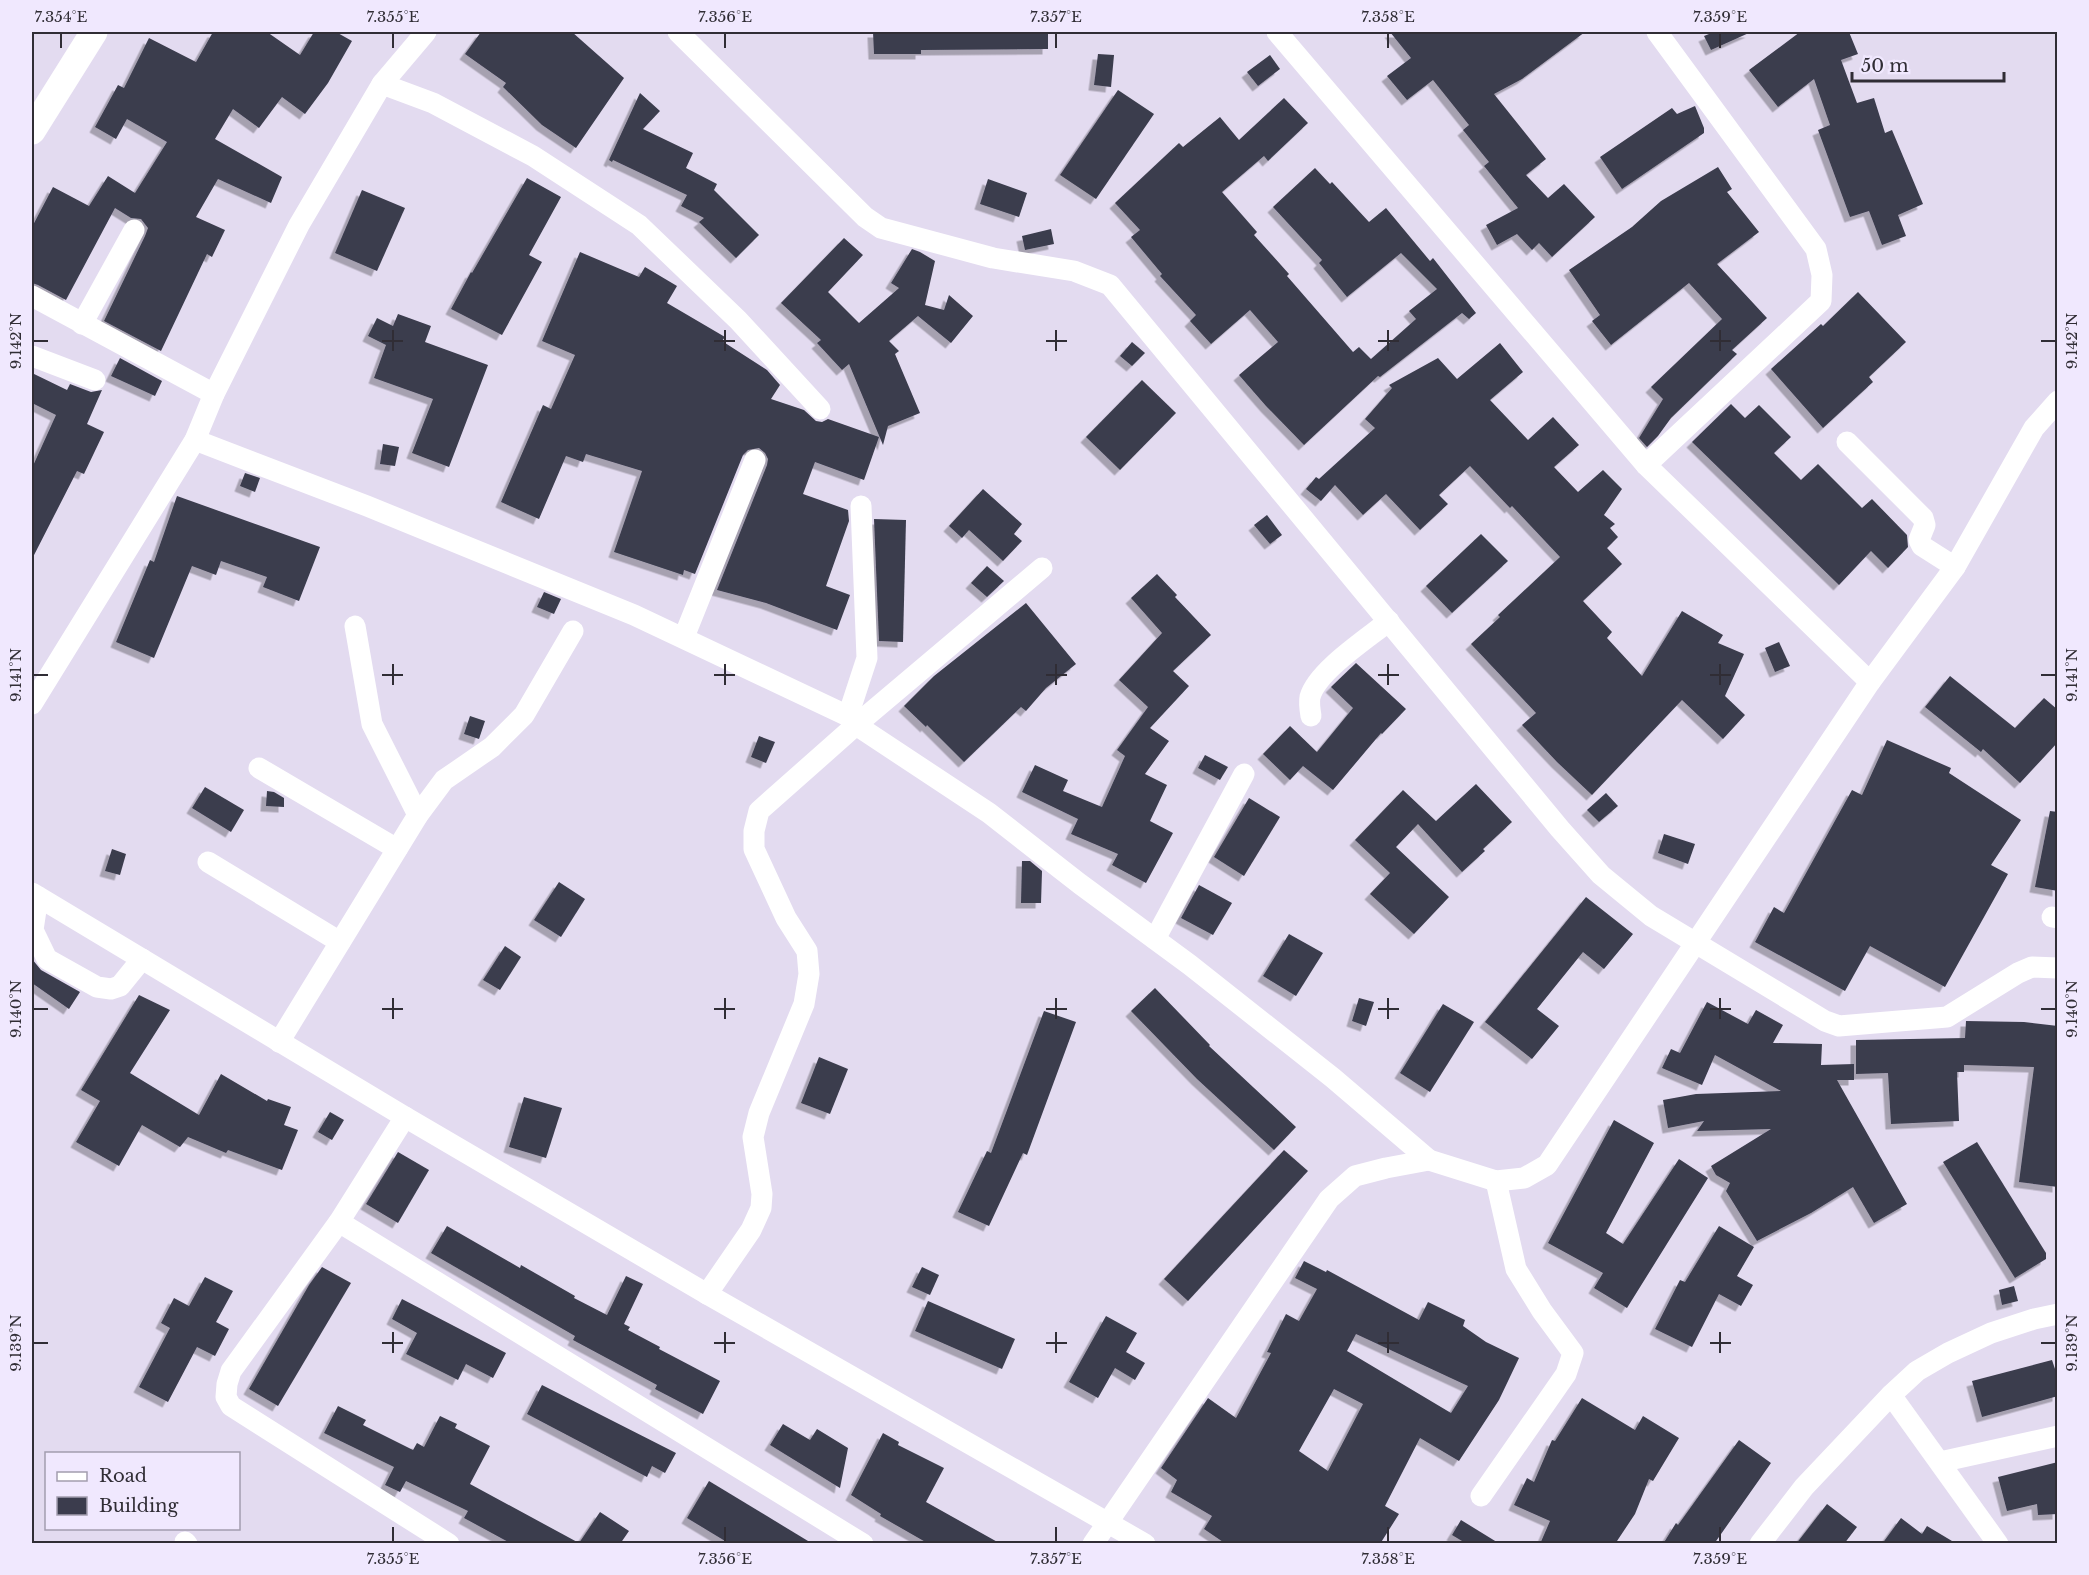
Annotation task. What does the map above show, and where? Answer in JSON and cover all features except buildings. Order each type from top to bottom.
[{"type":"main road","points":[[32,131],[94,32]]},
{"type":"street","points":[[32,704],[195,440],[214,394],[299,225],[382,84],[426,32]]},
{"type":"street","points":[[678,32],[865,217],[880,228],[993,258],[1074,271],[1110,285],[1560,829],[1601,875],[1651,916],[1825,1021],[1839,1026],[1947,1017],[2018,973],[2032,967],[2058,968]]},
{"type":"street","points":[[1277,32],[1646,465],[1870,682]]},
{"type":"street","points":[[1646,465],[1821,302],[1822,275],[1816,249],[1657,32]]},
{"type":"street","points":[[382,84],[433,103],[533,156],[639,225],[738,320],[820,409]]},
{"type":"street","points":[[82,324],[134,230]]},
{"type":"street","points":[[32,296],[214,394]]},
{"type":"street","points":[[32,356],[95,380]]},
{"type":"street","points":[[195,440],[378,510],[684,637],[852,720],[989,813],[1155,939],[1333,1078],[1429,1160],[1496,1181],[1524,1178],[1547,1165],[1870,682],[1954,567],[2034,428],[2058,401]]},
{"type":"street","points":[[1847,442],[1923,518],[1925,525],[1919,540],[1922,546],[1954,567]]},
{"type":"street","points":[[684,637],[755,460]]},
{"type":"street","points":[[852,720],[867,658],[861,506]]},
{"type":"street","points":[[707,1294],[751,1230],[761,1208],[762,1194],[753,1137],[759,1113],[804,1004],[809,974],[807,951],[786,918],[754,849],[754,831],[759,812],[852,720],[1042,568]]},
{"type":"street","points":[[1311,716],[1310,698],[1316,684],[1343,656],[1389,621]]},
{"type":"street","points":[[356,626],[372,724],[418,816]]},
{"type":"street","points":[[279,1042],[418,816],[444,780],[492,747],[524,715],[573,631]]},
{"type":"street","points":[[259,768],[397,849]]},
{"type":"street","points":[[1155,939],[1244,774]]},
{"type":"street","points":[[208,862],[340,942]]},
{"type":"street","points":[[142,959],[120,986],[111,989],[97,987],[48,959],[33,930],[35,895],[142,959],[279,1042],[405,1117],[707,1294],[1145,1544]]},
{"type":"street","points":[[405,1117],[339,1222],[231,1371],[226,1397],[231,1406],[246,1416],[317,1458],[449,1544]]},
{"type":"street","points":[[1093,1544],[1329,1199],[1356,1176],[1429,1160]]},
{"type":"street","points":[[1481,1496],[1566,1374],[1573,1353],[1542,1311],[1516,1269],[1496,1181]]},
{"type":"street","points":[[339,1222],[862,1544]]},
{"type":"street","points":[[1760,1544],[1804,1487],[1890,1395],[1917,1371],[1948,1353],[1991,1333],[2058,1314]]},
{"type":"street","points":[[1890,1395],[1998,1544]]},
{"type":"street","points":[[1940,1462],[2058,1436]]}]
